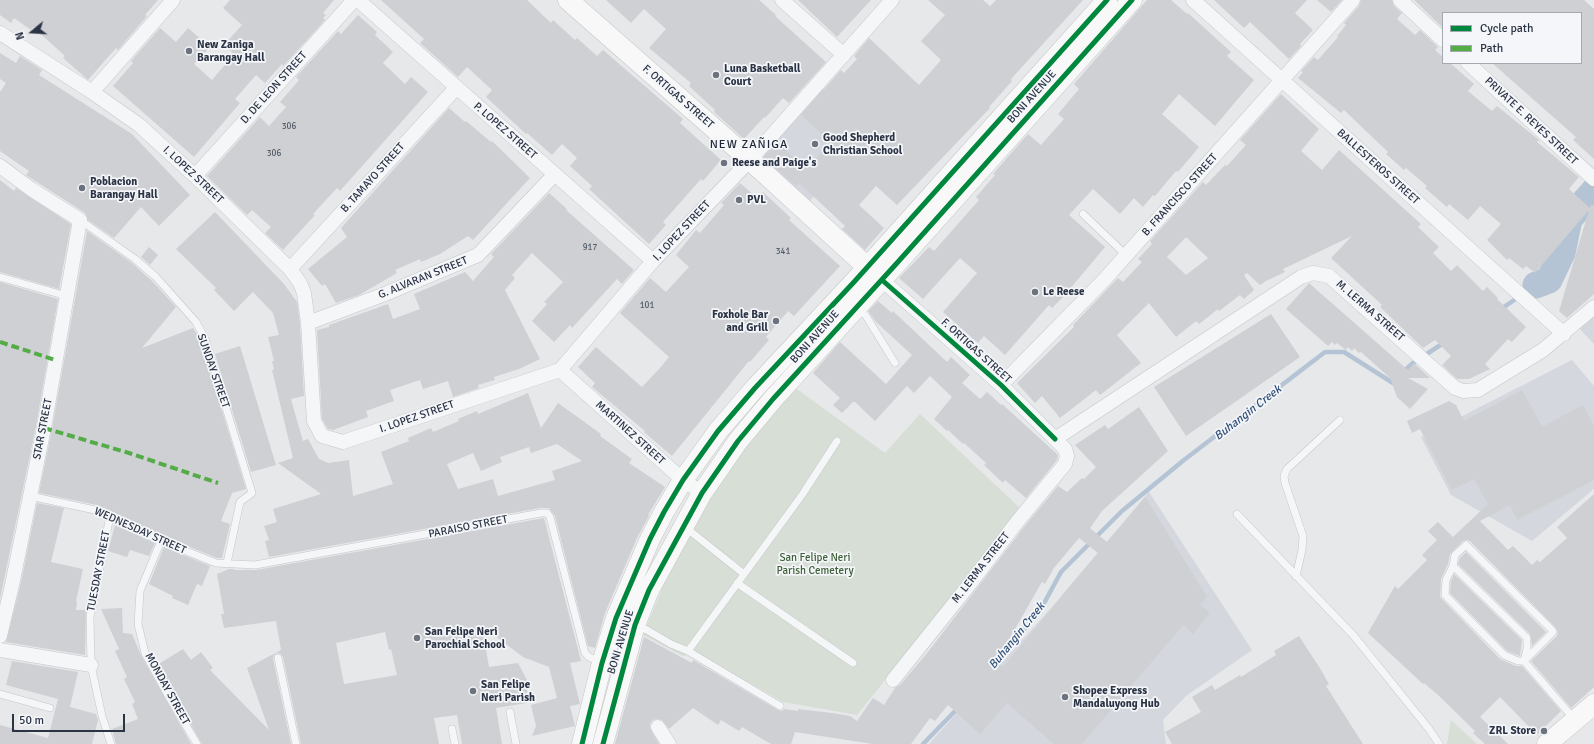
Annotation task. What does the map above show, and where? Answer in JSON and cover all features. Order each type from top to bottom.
[{"type":"main road","name":"F. ORTIGAS STREET","points":[[568,0],[750,160],[875,273]]},
{"type":"main road","name":"BONI AVENUE","points":[[603,744],[635,625],[649,590],[702,494],[738,441],[768,405],[856,307],[875,273],[1107,0]]},
{"type":"main road","name":"BONI AVENUE","points":[[582,744],[602,663],[616,618],[629,585],[664,512],[683,480],[718,431],[755,388],[875,273],[1132,0]]},
{"type":"main road","points":[[1547,744],[1594,704]]},
{"type":"street","points":[[92,92],[173,0]]},
{"type":"street","name":"D. DE LEON STREET","points":[[195,176],[354,0]]},
{"type":"street","name":"P. LOPEZ STREET","points":[[358,0],[654,261]]},
{"type":"street","points":[[782,0],[844,55]]},
{"type":"street","name":"I. LOPEZ STREET","points":[[0,33],[92,92],[139,125],[195,176],[290,269],[300,283],[304,293],[308,323],[314,421],[322,436],[343,442],[560,370],[654,261],[750,160],[892,0]]},
{"type":"street","name":"BALLESTEROS STREET","points":[[1194,0],[1564,334]]},
{"type":"street","name":"B. FRANCISCO STREET","points":[[1001,385],[1105,279],[1353,0]]},
{"type":"street","points":[[1400,0],[1442,39]]},
{"type":"street","name":"PRIVATE E. REYES STREET","points":[[1469,64],[1594,179]]},
{"type":"street","name":"B. TAMAYO STREET","points":[[290,269],[456,88]]},
{"type":"street","points":[[0,166],[31,189],[80,220]]},
{"type":"street","name":"G. ALVARAN STREET","points":[[308,323],[385,294],[478,255],[555,174]]},
{"type":"street","name":"STAR STREET","points":[[0,636],[2,619],[44,428],[80,220]]},
{"type":"street","name":"F. ORTIGAS STREET","points":[[875,273],[1001,385],[1065,449],[1067,456]]},
{"type":"street","name":"M. LERMA STREET","points":[[1055,439],[1301,277],[1313,273],[1329,276],[1455,388],[1463,391],[1478,390],[1543,350],[1564,334],[1594,307]]},
{"type":"street","name":"MARTINEZ STREET","points":[[560,370],[683,480],[702,494]]},
{"type":"street","name":"M. LERMA STREET","points":[[893,680],[1017,522],[1065,464],[1067,456]]},
{"type":"street","points":[[0,650],[91,665]]},
{"type":"street","points":[[658,727],[669,744]]},
{"type":"lane","points":[[1083,214],[1126,255]]},
{"type":"lane","name":"SUNDAY STREET","points":[[80,220],[135,259],[156,277],[196,322],[205,339],[252,493],[240,502],[226,563]]},
{"type":"lane","points":[[0,277],[67,296]]},
{"type":"lane","points":[[856,307],[866,316],[895,363]]},
{"type":"lane","points":[[1296,576],[1302,550],[1303,536],[1284,476],[1287,470],[1340,420]]},
{"type":"lane","points":[[688,651],[802,495],[837,441]]},
{"type":"lane","name":"WEDNESDAY STREET","points":[[30,496],[95,510],[162,541],[216,563],[226,563]]},
{"type":"lane","name":"PARAISO STREET","points":[[226,563],[255,565],[282,561],[547,513],[550,518],[585,653],[593,660],[602,663]]},
{"type":"lane","points":[[1237,514],[1354,636],[1429,729],[1439,744]]},
{"type":"lane","name":"TUESDAY STREET","points":[[110,516],[90,617],[91,665],[102,716],[111,744]]},
{"type":"lane","points":[[683,526],[744,574]]},
{"type":"lane","name":"MONDAY STREET","points":[[162,541],[140,591],[138,624],[146,653],[168,697],[198,744]]},
{"type":"lane","points":[[1466,545],[1553,632],[1524,661],[1518,661],[1504,654],[1445,595],[1446,580],[1453,566],[1455,555],[1466,545]]},
{"type":"lane","points":[[1453,566],[1527,638],[1527,649],[1524,661]]},
{"type":"lane","points":[[737,583],[853,664]]},
{"type":"lane","points":[[635,625],[671,644],[688,651],[780,706]]},
{"type":"lane","points":[[278,658],[296,744]]},
{"type":"lane","points":[[1524,661],[1575,721]]},
{"type":"lane","points":[[0,694],[50,708]]},
{"type":"lane","points":[[510,712],[516,744]]},
{"type":"lane","points":[[452,729],[455,744]]},
{"type":"shaded area","name":"Good Shepherd Christian School","points":[[821,87],[871,134],[810,201],[760,155]]},
{"type":"shaded area","points":[[1594,314],[1594,344],[1579,328]]},
{"type":"shaded area","points":[[1572,360],[1594,386],[1594,489],[1532,541],[1451,495],[1421,437]]},
{"type":"shaded area","points":[[1149,492],[1252,650],[1186,696],[1163,720],[1166,744],[929,744],[1051,608]]},
{"type":"green space","name":"San Felipe Neri Parish Cemetery","points":[[794,387],[885,453],[920,414],[1022,510],[857,715],[783,702],[697,653],[683,656],[643,635],[675,557],[689,531],[749,439]]},
{"type":"green space","points":[[1451,720],[1477,744],[1447,744]]},
{"type":"building","points":[[0,0],[158,0],[145,15],[147,16],[118,50],[116,48],[88,80],[63,58],[65,56],[33,27],[31,30],[14,18],[11,23],[0,15]]},
{"type":"building","points":[[230,0],[334,0],[323,13],[326,15],[323,18],[325,20],[283,66],[282,64],[265,83],[256,75],[235,99],[240,103],[194,157],[113,86],[133,63],[131,61],[160,28],[176,42],[188,28],[210,47],[194,64],[212,80],[234,54],[224,45],[242,25],[223,8]]},
{"type":"building","points":[[381,0],[527,0],[551,23],[553,20],[575,40],[577,38],[597,56],[603,50],[683,119],[680,123],[721,160],[703,181],[701,179],[663,222],[666,225],[649,244],[589,189],[592,186],[570,166],[577,158],[562,144],[552,155],[527,133],[526,134],[486,97],[492,90],[467,67],[458,77],[420,43],[424,39]]},
{"type":"building","points":[[606,0],[759,0],[826,62],[789,103],[783,98],[744,139],[714,112],[715,110],[689,86],[691,83],[649,48],[666,29],[644,9],[631,23]]},
{"type":"building","points":[[798,0],[871,0],[837,37]]},
{"type":"building","points":[[928,0],[983,0],[990,6],[996,0],[1083,0],[1011,79],[1012,81],[989,107],[990,108],[897,205],[876,186],[859,205],[884,228],[865,250],[842,229],[845,226],[799,183],[796,186],[764,157],[777,142],[806,169],[831,142],[801,115],[841,70],[844,73],[857,59],[854,56],[869,38],[919,85],[941,60],[921,41],[945,15]]},
{"type":"building","points":[[1147,0],[1171,0],[1187,14],[1188,13],[1231,52],[1227,56],[1254,80],[1215,126],[1179,94],[1162,114],[1199,147],[1178,172],[1176,171],[1155,196],[1153,195],[1143,207],[1134,198],[1120,214],[1093,189],[1069,215],[1105,247],[1064,296],[1052,308],[1049,305],[1005,355],[984,336],[978,343],[943,312],[977,273],[960,258],[923,299],[899,278],[929,247],[934,251],[979,200],[976,197],[995,175],[993,174],[1028,134],[1041,145],[1064,119],[1058,114],[1079,89],[1074,84]]},
{"type":"building","points":[[1214,0],[1307,0],[1295,13],[1313,30],[1289,59],[1250,22],[1244,28]]},
{"type":"building","points":[[1317,0],[1342,0],[1331,12]]},
{"type":"building","points":[[1361,0],[1392,0],[1394,6],[1402,13],[1397,19],[1415,35],[1420,30],[1438,47],[1435,50],[1442,56],[1442,64],[1451,64],[1474,84],[1468,91],[1492,111],[1497,106],[1539,140],[1537,142],[1579,177],[1569,189],[1590,208],[1591,205],[1594,205],[1594,294],[1567,318],[1559,311],[1589,210],[1535,273],[1526,266],[1523,269],[1509,258],[1507,260],[1487,240],[1501,224],[1480,206],[1468,220],[1449,204],[1447,207],[1425,188],[1427,186],[1406,168],[1404,170],[1386,154],[1388,152],[1344,110],[1341,113],[1298,78],[1303,72],[1301,71],[1314,57],[1318,60],[1338,37],[1337,36],[1346,25],[1344,23],[1359,6]]},
{"type":"building","points":[[1414,0],[1584,0],[1594,9],[1594,159],[1573,140],[1576,137],[1493,64],[1582,64],[1582,12],[1442,12],[1442,27]]},
{"type":"building","points":[[358,15],[377,32],[375,35],[393,52],[383,63],[405,84],[411,77],[428,92],[340,191],[337,188],[313,214],[315,215],[283,250],[265,233],[271,227],[252,210],[247,215],[207,176],[260,117],[269,126],[286,107],[280,102],[299,80],[296,77],[338,31],[341,34]]},
{"type":"building","points":[[0,53],[16,63],[20,56],[42,70],[39,75],[132,134],[190,195],[159,226],[141,207],[114,238],[88,220],[85,213],[26,175],[29,171],[0,151],[0,92],[6,83],[0,79]]},
{"type":"building","points":[[1281,94],[1319,129],[1301,151],[1322,170],[1339,150],[1421,224],[1418,227],[1439,247],[1433,253],[1451,271],[1457,265],[1483,291],[1487,287],[1498,298],[1497,299],[1526,327],[1512,342],[1508,339],[1485,364],[1490,369],[1469,379],[1457,379],[1442,365],[1451,356],[1435,340],[1423,348],[1380,307],[1382,305],[1331,258],[1352,236],[1283,269],[1285,272],[1260,285],[1247,273],[1244,275],[1254,290],[1244,299],[1240,295],[1219,311],[1218,309],[1199,324],[1196,321],[1176,337],[1149,303],[1117,335],[1141,363],[1100,395],[1096,390],[1060,418],[1042,396],[1035,403],[1017,383],[1074,327],[1073,325],[1118,278],[1123,282],[1142,262],[1138,259],[1152,244],[1150,241],[1203,182],[1206,185],[1225,165],[1227,166],[1246,145],[1240,140]],"holes":[[[1186,237],[1208,258],[1186,275],[1167,257]]]},
{"type":"building","points":[[449,108],[491,142],[492,141],[530,178],[473,240],[468,236],[440,254],[421,262],[420,259],[395,270],[397,273],[359,295],[336,303],[325,284],[322,286],[308,269],[347,237],[341,228]]},
{"type":"building","points":[[0,180],[14,191],[16,188],[71,224],[59,289],[0,272]]},
{"type":"building","points":[[740,183],[757,198],[763,192],[791,218],[789,220],[840,266],[794,316],[788,311],[766,337],[769,340],[750,362],[749,361],[672,456],[644,432],[645,431],[592,387],[595,383],[578,367],[596,347],[642,387],[660,368],[669,357],[620,313],[650,278],[666,292],[689,267],[676,255],[696,230],[700,233],[724,205],[721,203]]},
{"type":"building","points":[[549,193],[634,270],[622,284],[617,279],[572,328],[570,325],[554,342],[532,321],[547,304],[544,302],[563,282],[532,253],[512,275],[515,278],[505,290],[540,359],[519,369],[494,377],[495,380],[478,385],[479,388],[453,397],[448,381],[423,389],[420,380],[390,390],[394,401],[366,411],[368,417],[333,430],[328,429],[322,419],[317,330],[329,327],[329,325],[388,304],[393,319],[420,309],[414,294],[465,272],[473,281],[494,257],[491,254]]},
{"type":"building","points":[[215,212],[284,284],[297,302],[300,324],[304,396],[291,399],[296,417],[303,441],[308,439],[319,459],[328,463],[349,460],[353,496],[393,484],[381,452],[409,441],[408,438],[431,428],[433,432],[459,421],[458,419],[477,411],[478,414],[528,393],[541,428],[558,403],[601,434],[600,436],[632,459],[629,463],[665,487],[648,515],[649,516],[637,538],[605,613],[595,648],[588,646],[555,516],[549,508],[540,508],[269,557],[265,541],[269,540],[264,526],[277,522],[273,509],[321,494],[278,463],[293,458],[272,370],[274,370],[272,361],[274,361],[268,337],[279,335],[273,313],[253,292],[234,311],[214,290],[216,288],[176,249]],"holes":[[[557,444],[582,461],[552,471],[555,480],[498,496],[493,479],[458,489],[447,464],[473,453],[481,471],[502,462],[500,457],[529,447],[531,453]]]},
{"type":"building","points":[[87,231],[132,263],[152,281],[176,307],[142,348],[193,328],[197,334],[246,489],[232,493],[221,521],[230,524],[222,558],[217,558],[163,536],[97,505],[39,493],[52,429]]},
{"type":"building","points":[[149,247],[158,255],[150,265],[141,257]]},
{"type":"building","points":[[0,282],[58,299],[36,426],[0,599]]},
{"type":"building","points":[[1309,283],[1408,370],[1414,363],[1430,378],[1408,378],[1428,389],[1410,409],[1397,397],[1390,378],[1361,352],[1359,353],[1354,348],[1352,351],[1348,347],[1346,350],[1337,343],[1335,345],[1332,342],[1328,346],[1286,309]]},
{"type":"building","points":[[878,301],[892,313],[893,311],[947,362],[951,357],[970,375],[962,383],[980,399],[987,392],[1058,455],[1057,460],[1026,498],[1005,480],[1003,483],[984,465],[986,463],[934,419],[952,397],[930,376],[914,393],[907,386],[875,421],[855,402],[853,402],[842,413],[833,405],[840,398],[813,373],[840,342],[886,384],[912,355],[876,322],[868,311]]},
{"type":"building","points":[[1271,314],[1300,357],[1186,436],[1154,387]]},
{"type":"building","points":[[240,346],[276,465],[251,472],[215,354]]},
{"type":"building","points":[[1522,390],[1542,427],[1583,405],[1594,426],[1594,480],[1517,520],[1510,505],[1480,521],[1508,550],[1513,546],[1532,565],[1537,560],[1540,562],[1567,538],[1557,527],[1594,494],[1594,687],[1571,708],[1531,661],[1557,636],[1558,632],[1556,628],[1470,541],[1463,541],[1450,554],[1448,564],[1441,579],[1440,597],[1500,659],[1516,666],[1522,666],[1561,711],[1537,735],[1500,697],[1480,717],[1508,744],[1485,744],[1473,733],[1475,731],[1438,695],[1424,683],[1423,684],[1368,633],[1395,586],[1398,589],[1427,560],[1422,555],[1437,540],[1428,531],[1438,522],[1453,537],[1488,504],[1474,479],[1452,490],[1420,429],[1412,433],[1407,421],[1449,401],[1456,405],[1464,421]]},
{"type":"building","points":[[1139,407],[1168,451],[1102,511],[1090,528],[1107,542],[1145,497],[1207,597],[1200,605],[1210,613],[1193,634],[1183,625],[1082,744],[1054,744],[1007,703],[980,734],[948,705],[935,721],[930,718],[911,744],[873,744],[795,732],[791,744],[771,744],[742,727],[739,731],[721,720],[718,725],[693,708],[669,729],[662,720],[653,720],[650,724],[650,728],[659,744],[615,744],[644,637],[692,663],[693,660],[778,710],[782,711],[784,709],[798,711],[798,709],[832,713],[850,716],[857,721],[873,698],[884,705],[895,688],[900,685],[928,652],[1024,527],[1058,486],[1067,492],[1082,478],[1084,479],[1096,467],[1075,445],[1105,425],[1108,429]],"holes":[[[1079,538],[1098,553],[1003,667],[996,662],[1042,582],[1045,584],[1054,568]]]},
{"type":"building","points":[[37,503],[64,508],[51,562],[83,569],[76,601],[76,610],[86,610],[85,655],[6,642],[20,587]]},
{"type":"building","points":[[544,518],[581,661],[570,663],[580,704],[570,706],[575,726],[532,736],[536,726],[531,705],[557,698],[549,667],[523,657],[482,626],[489,667],[518,663],[527,680],[527,703],[496,708],[502,744],[462,744],[457,715],[434,718],[439,744],[301,744],[283,657],[281,654],[277,653],[274,655],[273,659],[291,744],[202,744],[157,665],[183,649],[191,660],[201,652],[213,668],[210,670],[269,730],[247,668],[281,650],[276,621],[224,628],[221,614],[224,614],[217,574],[229,569],[256,570]],"holes":[[[385,632],[389,650],[391,649],[397,675],[344,684],[336,643]]]},
{"type":"building","points":[[115,525],[155,543],[149,556],[130,550],[127,557],[108,551]]},
{"type":"building","points":[[164,547],[210,566],[202,586],[197,584],[188,605],[172,598],[173,596],[149,584]]},
{"type":"building","points":[[1466,552],[1546,632],[1532,646],[1530,634],[1458,564],[1460,558]]},
{"type":"building","points":[[1454,574],[1522,640],[1520,656],[1507,651],[1450,593],[1451,581]]},
{"type":"building","points":[[122,608],[123,633],[132,634],[141,655],[191,744],[116,744],[112,729],[138,719],[132,704],[135,702],[124,679],[127,677],[115,651],[119,649],[101,609]]},
{"type":"building","points":[[1299,636],[1329,684],[1326,686],[1363,744],[1172,744],[1165,732],[1201,712],[1192,697],[1212,685],[1215,690],[1240,675],[1241,677],[1276,655],[1274,651]]},
{"type":"building","points":[[12,661],[78,672],[70,707],[96,714],[98,720],[92,744],[0,744],[0,725],[48,738],[58,699],[6,685]]},
{"type":"waterway","name":"Buhangin Creek","points":[[1536,285],[1549,280],[1562,253],[1569,219],[1594,191]]},
{"type":"waterway","name":"Buhangin Creek","points":[[1501,309],[1536,285]]},
{"type":"waterway","name":"Buhangin Creek","points":[[1402,373],[1413,363],[1445,342]]},
{"type":"waterway","name":"Buhangin Creek","points":[[994,666],[1042,607],[1061,572],[1122,511],[1184,460],[1325,352],[1344,352],[1393,383],[1396,380]]},
{"type":"waterway","name":"Buhangin Creek","points":[[923,744],[958,708]]},
{"type":"marked path","points":[[0,342],[55,360]]},
{"type":"marked path","points":[[44,428],[129,453],[218,483]]},
{"type":"cycle path","points":[[582,744],[602,663],[616,618],[650,539],[683,480],[718,431],[755,388],[854,282],[1107,0]]},
{"type":"cycle path","points":[[603,744],[635,625],[649,590],[702,493],[738,441],[773,399],[897,263],[1132,0]]},
{"type":"cycle path","points":[[882,280],[1001,385],[1055,439]]},
{"type":"place","name":"New Zaniga Barangay Hall","points":[[189,51]]},
{"type":"place","name":"Luna Basketball Court","points":[[716,75]]},
{"type":"place","name":"Good Shepherd Christian School","points":[[815,144]]},
{"type":"place","name":"Reese and Paige's","points":[[724,163]]},
{"type":"place","name":"Poblacion Barangay Hall","points":[[82,188]]},
{"type":"place","name":"PVL","points":[[739,200]]},
{"type":"place","name":"Le Reese","points":[[1035,292]]},
{"type":"place","name":"Foxhole Bar and Grill","points":[[776,321]]},
{"type":"place","name":"San Felipe Neri Parochial School","points":[[417,638]]},
{"type":"place","name":"San Felipe Neri Parish","points":[[473,691]]},
{"type":"place","name":"Shopee Express Mandaluyong Hub","points":[[1065,697]]},
{"type":"place","name":"ZRL Store","points":[[1544,731]]},
{"type":"district","name":"NEW ZAÑIGA","points":[[749,145]]}]
